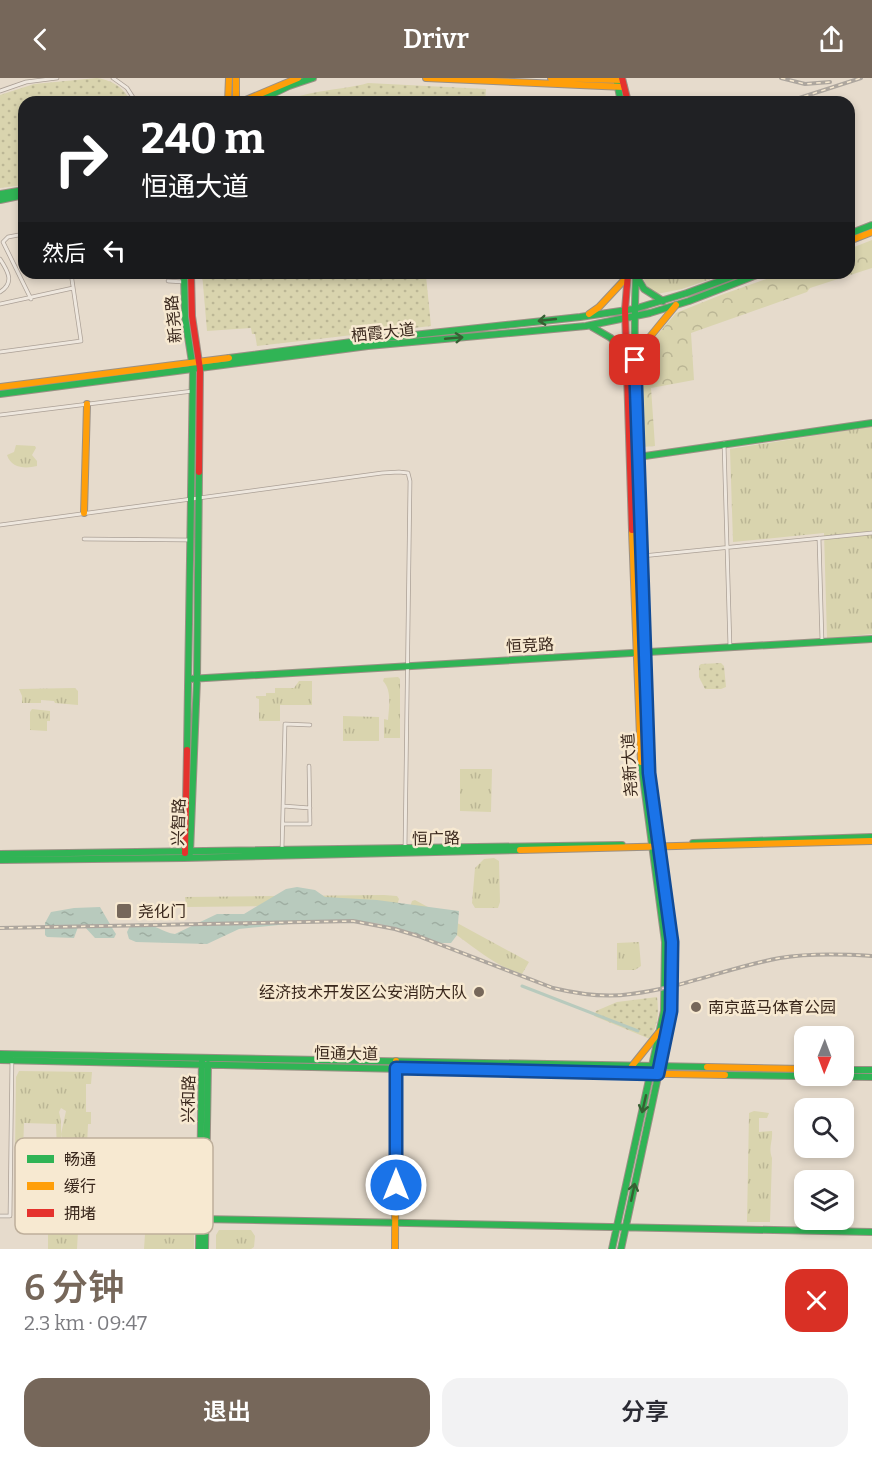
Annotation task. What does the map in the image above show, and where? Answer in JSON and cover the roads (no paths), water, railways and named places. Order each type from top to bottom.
[{"type":"main road","points":[[228,96],[229,78]]},
{"type":"main road","points":[[236,78],[236,96]]},
{"type":"main road","points":[[255,96],[298,78]]},
{"type":"main road","points":[[268,96],[313,78]]},
{"type":"main road","points":[[426,78],[620,82]]},
{"type":"main road","points":[[552,78],[620,82]]},
{"type":"main road","points":[[620,82],[626,96]]},
{"type":"main road","points":[[0,194],[18,193]]},
{"type":"main road","points":[[0,200],[18,195]]},
{"type":"main road","points":[[855,232],[872,225]]},
{"type":"main road","points":[[855,239],[872,232]]},
{"type":"main road","name":"新尧路","points":[[185,279],[185,317],[196,366]]},
{"type":"main road","name":"新尧路","points":[[186,279],[192,316],[196,366]]},
{"type":"main road","points":[[580,317],[600,307],[624,279]]},
{"type":"main road","name":"尧新大道","points":[[612,1249],[671,1011],[672,950],[670,917],[641,774],[642,556],[626,360],[625,310],[628,279]]},
{"type":"main road","name":"尧新大道","points":[[636,279],[634,457],[641,653]]},
{"type":"main road","points":[[639,279],[644,289],[663,301]]},
{"type":"main road","name":"栖霞大道","points":[[0,387],[368,346],[586,326],[634,317],[676,305],[688,297],[728,279]]},
{"type":"main road","name":"栖霞大道","points":[[0,394],[367,340],[634,309],[688,297],[744,279]]},
{"type":"main road","points":[[635,360],[639,349],[676,305]]},
{"type":"main road","points":[[586,326],[600,330],[620,348],[626,360]]},
{"type":"main road","name":"兴智路","points":[[193,679],[191,540],[195,498],[193,391],[196,366]]},
{"type":"main road","name":"兴智路","points":[[188,854],[193,679],[196,366]]},
{"type":"main road","points":[[84,513],[87,405]]},
{"type":"main road","points":[[634,457],[872,423]]},
{"type":"main road","name":"恒竞路","points":[[193,679],[872,639]]},
{"type":"main road","name":"恒广路","points":[[0,854],[188,854],[872,839]]},
{"type":"main road","name":"尧新大道","points":[[654,845],[665,942],[664,1011],[656,1066]]},
{"type":"main road","name":"恒广路","points":[[0,860],[282,850],[654,845]]},
{"type":"main road","points":[[632,1066],[661,1028]]},
{"type":"main road","name":"恒通大道","points":[[0,1054],[12,1058]]},
{"type":"main road","name":"恒通大道","points":[[0,1060],[12,1058],[794,1069]]},
{"type":"main road","name":"兴和路","points":[[204,1138],[205,1062]]},
{"type":"main road","points":[[395,1249],[396,1064]]},
{"type":"main road","name":"恒通大道","points":[[396,1064],[654,1074],[872,1077]]},
{"type":"main road","points":[[854,1070],[872,1070]]},
{"type":"main road","name":"尧新大道","points":[[621,1249],[654,1074]]},
{"type":"main road","points":[[213,1219],[872,1232]]},
{"type":"main road","name":"兴和路","points":[[199,1249],[201,1234]]},
{"type":"main road","name":"兴和路","points":[[204,1234],[205,1249]]},
{"type":"street","points":[[0,91],[26,82],[57,78]]},
{"type":"street","points":[[113,78],[127,88],[132,96]]},
{"type":"street","points":[[18,235],[8,237],[3,242],[18,273]]},
{"type":"street","points":[[0,259],[10,278],[4,290],[0,292]]},
{"type":"street","points":[[21,279],[31,299]]},
{"type":"street","points":[[0,352],[81,341],[72,279]]},
{"type":"street","points":[[0,304],[73,288]]},
{"type":"street","points":[[0,415],[193,391]]},
{"type":"street","points":[[724,443],[730,648]]},
{"type":"street","points":[[0,525],[382,473],[405,472],[410,481],[405,849]]},
{"type":"street","points":[[642,556],[872,533]]},
{"type":"street","points":[[819,538],[822,642]]},
{"type":"street","points":[[84,539],[191,540]]},
{"type":"street","points":[[282,850],[285,724],[310,725]]},
{"type":"street","points":[[283,824],[310,824],[309,766]]},
{"type":"street","points":[[283,806],[310,808]]},
{"type":"street","points":[[0,1216],[10,1216],[12,1058]]},
{"type":"water","points":[[297,887],[315,890],[325,897],[377,900],[459,911],[457,935],[451,943],[436,943],[380,924],[357,921],[318,921],[239,929],[207,944],[136,942],[129,939],[127,932],[130,926],[136,924],[147,924],[175,934],[217,914],[244,914],[286,889]]},
{"type":"water","points":[[100,907],[116,934],[114,938],[95,938],[83,925],[78,927],[74,938],[45,935],[45,923],[51,912]]},
{"type":"waterway","points":[[522,986],[638,1031]]},
{"type":"railway","points":[[781,78],[805,84],[830,82]]},
{"type":"railway","points":[[806,96],[861,78]]},
{"type":"railway","points":[[0,928],[353,921],[418,936],[553,988],[601,995],[650,991],[780,958],[826,954],[872,956]]},
{"type":"place","name":"尧化门","points":[[124,911]]},
{"type":"place","name":"经济技术开发区公安消防大队","points":[[479,992]]},
{"type":"place","name":"南京蓝马体育公园","points":[[696,1007]]}]
